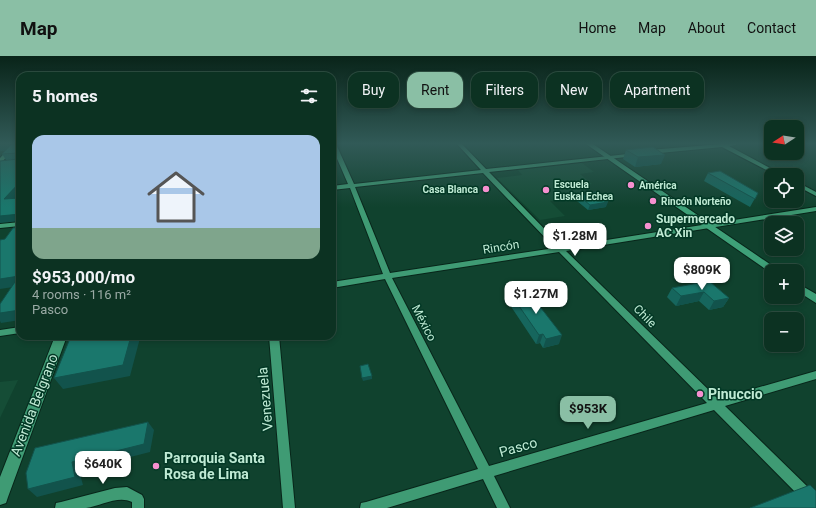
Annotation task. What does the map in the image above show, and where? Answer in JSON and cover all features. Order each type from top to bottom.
[{"type":"main road","points":[[620,165],[766,264]]},
{"type":"main road","points":[[804,291],[816,299]]},
{"type":"main road","name":"Avenida Belgrano","points":[[0,497],[59,340]]},
{"type":"street","name":"México","points":[[343,165],[388,277],[504,508]]},
{"type":"street","name":"Chile","points":[[480,165],[561,250],[816,504]]},
{"type":"street","points":[[336,188],[528,165]]},
{"type":"street","points":[[804,188],[816,194]]},
{"type":"street","name":"Rincón","points":[[336,284],[816,209]]},
{"type":"street","points":[[0,226],[16,224]]},
{"type":"street","points":[[0,333],[16,331]]},
{"type":"street","name":"Venezuela","points":[[274,340],[289,508]]},
{"type":"street","name":"Pasco","points":[[366,508],[816,375]]},
{"type":"street","points":[[61,508],[115,494],[126,493],[138,499],[138,508]]},
{"type":"shaded area","name":"Escuela Euskal Echea","points":[[563,165],[585,165],[594,172],[580,174],[592,184],[579,186],[591,196],[550,201],[565,216],[540,220],[497,178],[522,175],[518,170]]},
{"type":"shaded area","points":[[18,380],[0,418],[0,382]]},
{"type":"building","points":[[0,165],[16,165],[16,186],[4,199],[16,198],[16,214],[0,216]]},
{"type":"building","points":[[720,171],[758,193],[755,199],[708,173]]},
{"type":"building","points":[[596,192],[608,202],[590,205],[579,196]]},
{"type":"building","points":[[13,228],[16,228],[16,276],[0,279],[0,240],[5,239]]},
{"type":"building","points":[[16,280],[16,311],[0,313],[0,304]]},
{"type":"building","points":[[709,281],[729,298],[714,301],[704,292],[681,296],[672,288]]},
{"type":"building","points":[[527,290],[562,335],[546,339],[543,334],[539,335],[510,293]]},
{"type":"building","points":[[69,340],[130,340],[123,365],[54,378]]},
{"type":"building","points":[[368,364],[372,376],[362,378],[360,366]]},
{"type":"building","points":[[148,422],[144,444],[72,462],[75,477],[28,489],[26,473],[35,448]]},
{"type":"building","points":[[810,485],[816,491],[816,508],[750,508]]},
{"type":"place","name":"América","points":[[631,185]]},
{"type":"place","name":"Casa Blanca","points":[[486,189]]},
{"type":"place","name":"Escuela Euskal Echea","points":[[546,190]]},
{"type":"place","name":"Rincón Norteño","points":[[653,201]]},
{"type":"place","name":"Supermercado AC Xin","points":[[648,226]]},
{"type":"place","name":"Pinuccio","points":[[700,394]]},
{"type":"place","name":"Parroquia Santa Rosa de Lima","points":[[156,466]]}]
